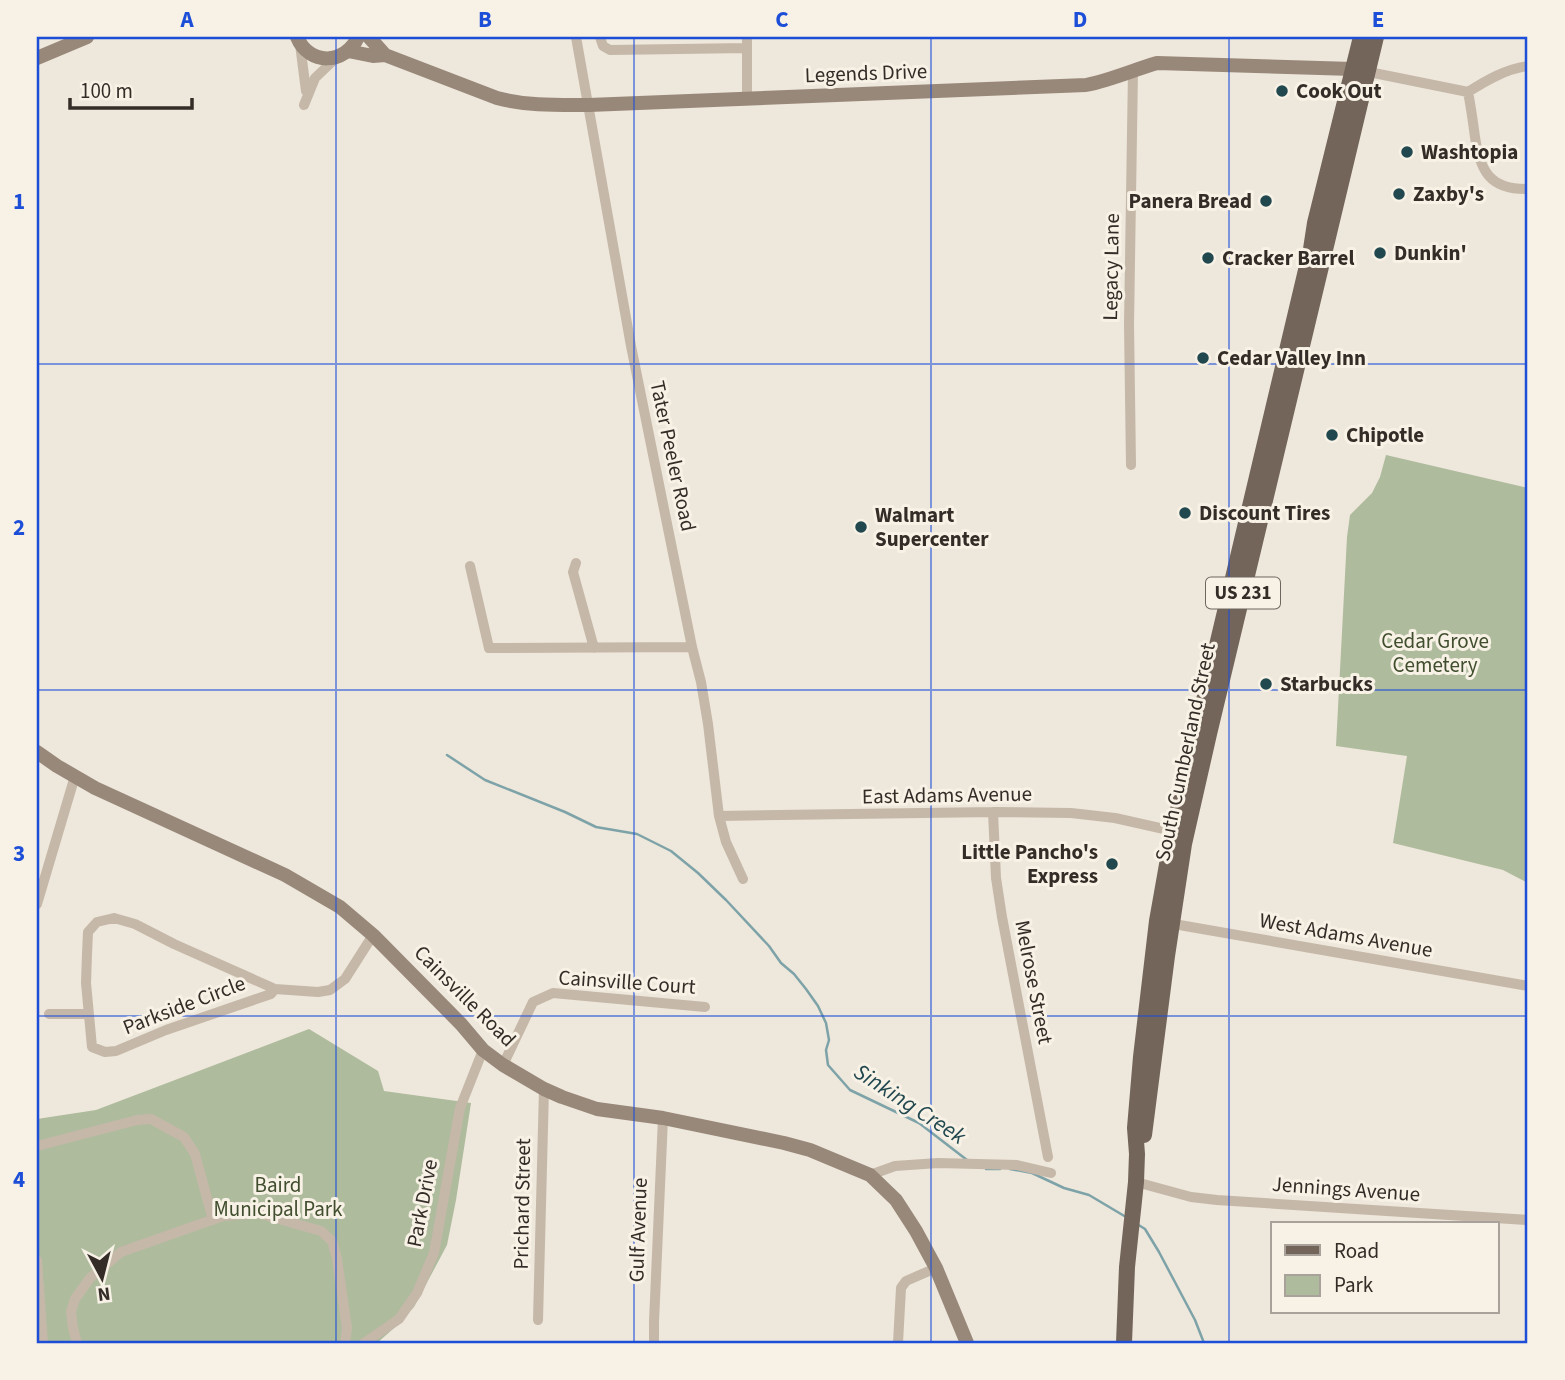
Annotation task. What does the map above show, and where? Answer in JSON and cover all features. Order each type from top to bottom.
[{"type":"main road","name":"South Cumberland Street","points":[[1164,923],[1361,70],[1361,37]]},
{"type":"main road","name":"South Cumberland Street","points":[[1124,1343],[1141,1057],[1164,923],[1173,831],[1315,223],[1361,70],[1376,37]]},
{"type":"street","points":[[37,58],[87,37]]},
{"type":"street","points":[[298,40],[305,77],[305,101],[318,74],[354,44],[358,37]]},
{"type":"street","name":"Legends Drive","points":[[369,37],[388,56]]},
{"type":"street","name":"Tater Peeler Road","points":[[576,37],[631,346],[701,682],[719,816],[726,842],[744,879]]},
{"type":"street","points":[[600,37],[603,46],[610,50],[747,48]]},
{"type":"street","points":[[747,37],[747,99]]},
{"type":"street","name":"Legends Drive","points":[[298,40],[316,57],[327,58],[343,54],[388,56],[516,103],[589,105],[1086,85],[1113,79],[1157,63],[1361,70]]},
{"type":"street","points":[[1361,70],[1468,92],[1499,75],[1528,66]]},
{"type":"street","name":"Legacy Lane","points":[[1131,465],[1129,324],[1133,70]]},
{"type":"street","points":[[1468,92],[1478,153],[1486,174],[1494,182],[1506,187],[1528,189]]},
{"type":"street","points":[[576,563],[573,572],[594,648]]},
{"type":"street","points":[[470,566],[489,648],[692,647]]},
{"type":"street","name":"Cainsville Road","points":[[37,752],[95,788],[285,875],[340,907],[373,935],[483,1050],[544,1089],[597,1109],[741,1133],[810,1150],[870,1175],[896,1200],[916,1231],[936,1268],[967,1343]]},
{"type":"street","points":[[37,904],[75,776]]},
{"type":"street","name":"East Adams Avenue","points":[[719,816],[993,812],[1098,815],[1173,831]]},
{"type":"street","name":"Melrose Street","points":[[993,812],[996,878],[1002,916],[1048,1157]]},
{"type":"street","name":"Parkside Circle","points":[[275,989],[271,994],[166,1030],[117,1051],[105,1052],[92,1047],[86,983],[88,932],[97,922],[114,918],[135,924],[275,989],[318,992],[330,990],[345,979],[373,935]]},
{"type":"street","name":"West Adams Avenue","points":[[1164,923],[1528,986]]},
{"type":"street","name":"Cainsville Court","points":[[503,1065],[533,1003],[553,993],[705,1007]]},
{"type":"street","points":[[49,1014],[89,1014]]},
{"type":"street","name":"Park Drive","points":[[364,1343],[399,1319],[417,1293],[434,1253],[460,1108],[483,1050]]},
{"type":"street","name":"Prichard Street","points":[[538,1320],[544,1089]]},
{"type":"street","name":"Gulf Avenue","points":[[654,1343],[663,1118]]},
{"type":"street","points":[[37,1146],[151,1119],[184,1137],[195,1154],[213,1220]]},
{"type":"street","points":[[870,1175],[895,1166],[938,1163],[1017,1165],[1051,1173]]},
{"type":"street","name":"Jennings Avenue","points":[[1135,1189],[1161,1190],[1217,1200],[1528,1220]]},
{"type":"street","points":[[77,1343],[71,1312],[75,1299],[98,1271],[121,1252],[223,1216],[258,1213],[321,1231],[332,1241],[347,1328],[345,1343]]},
{"type":"street","points":[[37,1260],[43,1343]]},
{"type":"street","points":[[898,1343],[901,1288],[906,1281],[936,1268]]},
{"type":"green space","name":"Cedar Grove Cemetery","points":[[1386,455],[1528,488],[1528,883],[1503,870],[1393,843],[1407,756],[1336,746],[1350,515],[1372,493]]},
{"type":"green space","name":"Baird Municipal Park","points":[[309,1029],[378,1071],[384,1091],[471,1103],[447,1245],[414,1307],[377,1343],[37,1343],[37,1119],[96,1110]]},
{"type":"waterway","name":"Sinking Creek","points":[[447,755],[485,780],[596,827],[637,834],[671,851],[726,900],[806,989],[826,1023],[829,1040],[826,1050],[828,1065],[850,1090],[919,1123],[967,1160]]},
{"type":"waterway","name":"Sinking Creek","points":[[986,1169],[1000,1169]]},
{"type":"waterway","name":"Sinking Creek","points":[[1010,1169],[1032,1173],[1064,1188],[1089,1195],[1126,1217]]},
{"type":"waterway","name":"Sinking Creek","points":[[1137,1224],[1145,1229],[1159,1252],[1195,1320],[1204,1343]]},
{"type":"place","name":"Cook Out","points":[[1282,91]]},
{"type":"place","name":"Washtopia","points":[[1407,152]]},
{"type":"place","name":"Zaxby's","points":[[1399,194]]},
{"type":"place","name":"Panera Bread","points":[[1266,201]]},
{"type":"place","name":"Dunkin'","points":[[1380,253]]},
{"type":"place","name":"Cracker Barrel","points":[[1208,258]]},
{"type":"place","name":"Cedar Valley Inn","points":[[1203,358]]},
{"type":"place","name":"Chipotle","points":[[1332,435]]},
{"type":"place","name":"Discount Tires","points":[[1185,513]]},
{"type":"place","name":"Walmart Supercenter","points":[[861,527]]},
{"type":"place","name":"Starbucks","points":[[1266,684]]},
{"type":"place","name":"Little Pancho's Express","points":[[1112,864]]}]
